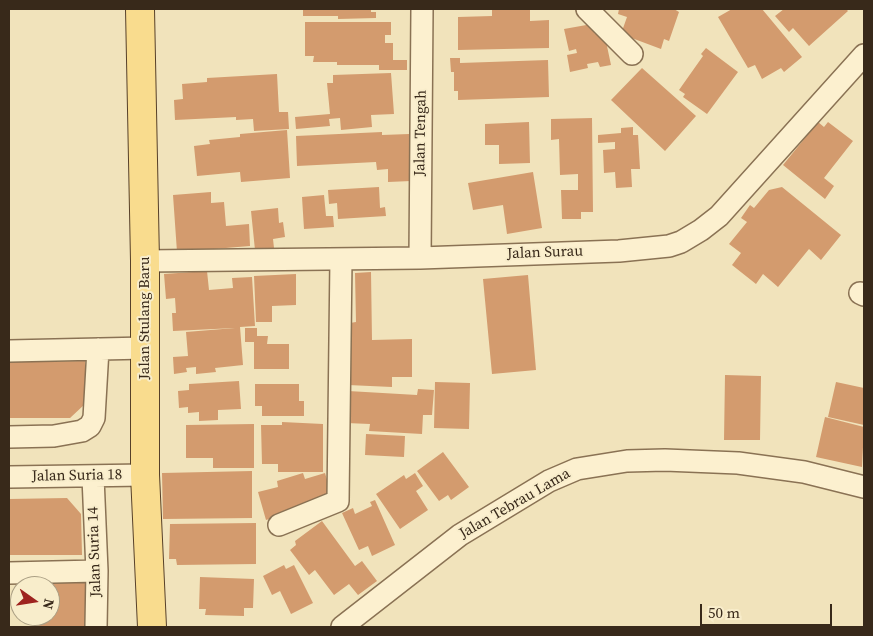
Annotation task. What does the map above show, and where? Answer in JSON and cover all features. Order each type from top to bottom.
[{"type":"main road","name":"Jalan Stulang Baru","points":[[140,9],[146,348],[145,475],[152,627]]},
{"type":"street","name":"Jalan Tengah","points":[[420,258],[422,9]]},
{"type":"street","points":[[587,9],[632,54]]},
{"type":"street","name":"Jalan Surau","points":[[145,261],[420,258],[654,249],[681,242],[720,216],[864,55]]},
{"type":"street","points":[[279,525],[338,502],[341,260]]},
{"type":"street","points":[[9,351],[146,348]]},
{"type":"street","points":[[9,437],[54,436],[82,431],[90,426],[94,418],[98,349]]},
{"type":"street","name":"Jalan Tebrau Lama","points":[[342,627],[460,535],[549,481],[577,468],[636,460],[738,463],[804,472],[864,487]]},
{"type":"street","name":"Jalan Suria 18","points":[[9,477],[145,475]]},
{"type":"street","name":"Jalan Suria 14","points":[[93,477],[97,571],[96,627]]},
{"type":"street","points":[[9,573],[97,571]]},
{"type":"building","points":[[303,9],[371,9],[371,12],[376,12],[376,18],[338,19],[338,16],[303,16]]},
{"type":"building","points":[[492,9],[530,9],[530,21],[549,20],[549,48],[458,50],[458,17],[492,16]]},
{"type":"building","points":[[619,9],[674,9],[679,12],[669,41],[664,39],[661,49],[621,34],[627,17],[618,14]]},
{"type":"building","points":[[732,9],[762,9],[802,57],[784,72],[781,68],[762,79],[755,65],[748,68],[718,17]]},
{"type":"building","points":[[784,9],[846,9],[848,11],[809,46],[793,28],[789,32],[775,16]]},
{"type":"building","points":[[305,22],[391,22],[391,35],[385,35],[385,43],[393,43],[393,60],[407,60],[407,70],[379,70],[379,65],[337,65],[337,62],[313,62],[314,56],[305,56]]},
{"type":"building","points":[[592,24],[595,34],[604,32],[611,65],[600,67],[598,62],[587,64],[588,68],[570,72],[567,55],[577,53],[576,49],[569,51],[564,29]]},
{"type":"building","points":[[706,48],[738,72],[707,114],[683,97],[685,94],[679,90],[703,56],[701,54]]},
{"type":"building","points":[[450,58],[460,58],[460,63],[548,60],[549,97],[458,100],[458,91],[454,91],[454,72],[451,72]]},
{"type":"building","points":[[642,68],[696,116],[665,151],[611,100]]},
{"type":"building","points":[[391,73],[394,114],[371,115],[372,127],[341,130],[340,118],[329,119],[330,126],[296,129],[295,117],[330,114],[327,83],[333,83],[333,75]]},
{"type":"building","points":[[277,74],[279,112],[288,112],[289,129],[254,131],[253,119],[236,120],[236,117],[175,120],[174,100],[183,99],[182,84],[207,82],[207,78]]},
{"type":"building","points":[[592,118],[593,212],[581,212],[581,219],[562,219],[561,190],[578,190],[578,174],[560,175],[559,139],[551,140],[551,119]]},
{"type":"building","points":[[529,122],[530,163],[499,164],[499,145],[485,145],[485,124]]},
{"type":"building","points":[[818,122],[824,127],[828,122],[853,141],[824,178],[834,186],[825,199],[783,165]]},
{"type":"building","points":[[633,127],[633,135],[638,135],[640,169],[631,169],[632,187],[616,188],[615,172],[604,173],[603,150],[615,149],[615,142],[598,143],[598,135],[621,133],[621,128]]},
{"type":"building","points":[[287,130],[290,178],[241,182],[240,172],[197,176],[194,146],[210,144],[209,140],[240,137],[240,134]]},
{"type":"building","points":[[382,132],[382,135],[409,134],[411,181],[388,182],[388,169],[377,170],[376,162],[297,166],[296,136]]},
{"type":"building","points":[[533,172],[542,228],[507,234],[503,205],[473,210],[468,183]]},
{"type":"building","points":[[379,187],[380,208],[385,207],[386,216],[338,219],[337,203],[329,204],[328,190]]},
{"type":"building","points":[[782,187],[841,235],[821,260],[809,249],[778,287],[763,274],[756,284],[732,265],[741,253],[729,244],[747,222],[741,218],[750,205],[754,208],[769,190]]},
{"type":"building","points":[[211,192],[211,203],[224,202],[226,226],[249,224],[250,246],[177,252],[173,195]]},
{"type":"building","points":[[324,195],[326,216],[333,216],[334,227],[304,229],[302,197]]},
{"type":"building","points":[[278,208],[279,223],[283,222],[285,237],[273,239],[274,248],[255,250],[251,211]]},
{"type":"building","points":[[207,271],[209,290],[233,288],[232,278],[252,277],[255,326],[240,327],[243,365],[215,368],[216,372],[196,374],[196,367],[186,368],[187,372],[174,374],[173,357],[188,356],[186,332],[235,328],[173,331],[172,313],[176,313],[175,298],[166,299],[164,274]]},
{"type":"building","points":[[371,272],[372,340],[412,339],[412,377],[392,377],[392,387],[348,385],[350,323],[356,322],[355,273]]},
{"type":"building","points":[[296,274],[296,305],[272,306],[272,322],[256,322],[254,276]]},
{"type":"building","points":[[528,275],[536,370],[492,374],[483,279]]},
{"type":"building","points":[[245,328],[257,328],[257,336],[268,336],[267,344],[289,344],[289,369],[254,369],[254,342],[245,342]]},
{"type":"building","points":[[85,361],[85,404],[70,418],[9,418],[9,362]]},
{"type":"building","points":[[725,375],[761,376],[760,440],[724,440]]},
{"type":"building","points":[[239,381],[241,409],[218,410],[218,420],[199,421],[199,412],[188,413],[188,407],[179,408],[178,391],[189,390],[189,384]]},
{"type":"building","points":[[435,382],[470,383],[469,429],[434,428]]},
{"type":"building","points":[[836,382],[864,388],[864,425],[828,417]]},
{"type":"building","points":[[255,384],[299,384],[299,401],[304,401],[304,416],[262,416],[262,406],[255,406]]},
{"type":"building","points":[[418,389],[434,390],[432,415],[423,415],[422,434],[369,431],[370,424],[346,423],[348,391],[417,395]]},
{"type":"building","points":[[825,417],[864,427],[862,467],[816,457]]},
{"type":"building","points":[[282,422],[323,424],[323,472],[278,472],[278,464],[262,464],[261,425],[282,425]]},
{"type":"building","points":[[254,424],[254,468],[213,468],[213,458],[186,458],[186,425]]},
{"type":"building","points":[[366,434],[405,436],[404,457],[365,455]]},
{"type":"building","points":[[443,452],[469,487],[451,500],[448,495],[439,501],[417,471]]},
{"type":"building","points":[[252,471],[252,518],[163,519],[162,473]]},
{"type":"building","points":[[303,473],[305,479],[325,473],[333,500],[266,520],[258,492],[278,487],[277,481]]},
{"type":"building","points":[[415,473],[423,486],[416,491],[428,510],[400,529],[376,494],[404,475],[406,479]]},
{"type":"building","points":[[67,498],[81,514],[82,555],[9,555],[9,499]]},
{"type":"building","points":[[375,500],[395,545],[372,556],[368,546],[359,550],[342,513],[353,508],[355,514],[372,506],[370,502]]},
{"type":"building","points":[[322,521],[355,566],[362,561],[377,581],[358,595],[349,584],[334,595],[315,570],[309,575],[290,550],[296,545],[295,541]]},
{"type":"building","points":[[256,523],[256,564],[177,565],[176,559],[169,559],[170,524]]},
{"type":"building","points":[[284,565],[286,569],[294,565],[313,603],[291,614],[280,591],[272,595],[263,576]]},
{"type":"building","points":[[89,577],[89,627],[34,627],[60,626],[60,578]]},
{"type":"building","points":[[200,577],[254,579],[253,608],[244,608],[244,616],[205,615],[206,609],[199,609]]}]
